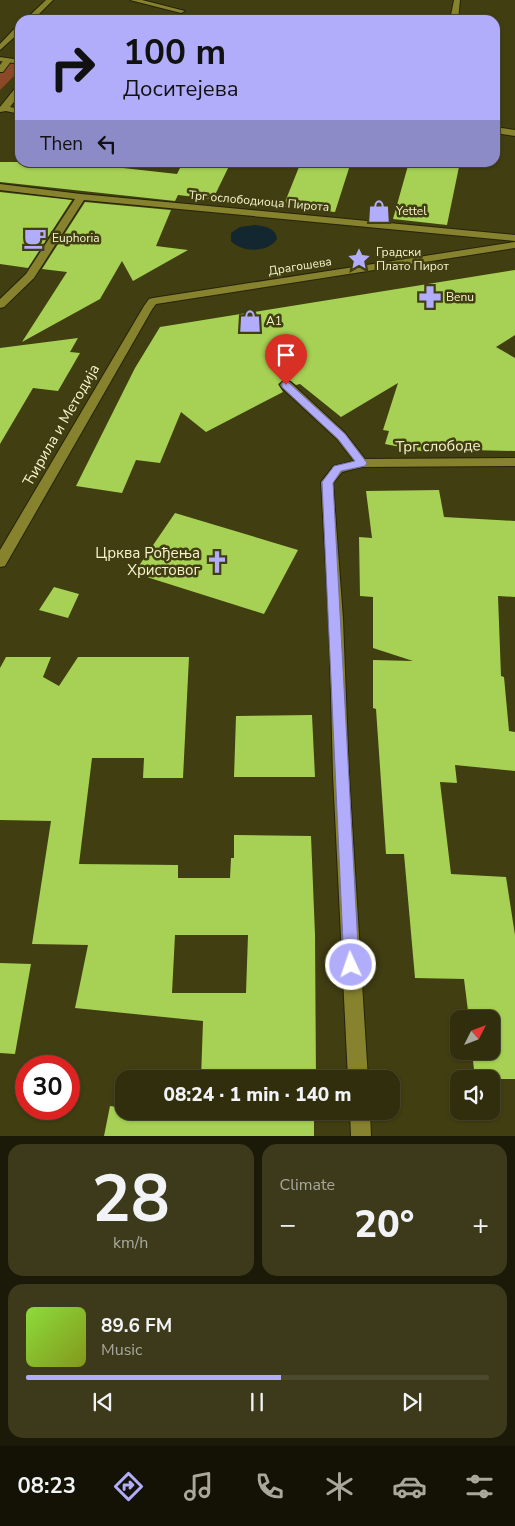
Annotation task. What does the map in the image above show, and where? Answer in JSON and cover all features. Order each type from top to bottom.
[{"type":"street","points":[[34,15],[50,0]]},
{"type":"street","points":[[133,0],[181,11]]},
{"type":"street","points":[[455,15],[457,0]]},
{"type":"street","points":[[0,48],[15,33]]},
{"type":"street","points":[[0,70],[4,59]]},
{"type":"street","points":[[2,109],[15,94]]},
{"type":"street","points":[[2,109],[15,111]]},
{"type":"street","points":[[500,130],[515,132]]},
{"type":"street","name":"Трг ослободиоца Пирота","points":[[0,187],[81,197],[515,238]]},
{"type":"street","points":[[0,306],[30,276],[81,197]]},
{"type":"street","name":"Драгошева","points":[[150,306],[153,301],[515,245]]},
{"type":"street","name":"Ћирила и Методија","points":[[0,562],[150,306]]},
{"type":"street","points":[[286,385],[341,436],[362,463]]},
{"type":"street","name":"Трг слободе","points":[[357,1070],[341,775],[336,619],[327,482],[338,468],[362,463],[515,462]]},
{"type":"street","points":[[360,1120],[361,1136]]},
{"type":"shaded area","points":[[0,60],[15,62],[15,75],[0,90]]},
{"type":"water","points":[[255,225],[266,227],[274,232],[277,239],[273,244],[255,250],[242,248],[231,241],[231,233],[240,227]]},
{"type":"building","points":[[0,162],[15,162],[15,167],[114,167],[177,174],[180,167],[229,167],[213,199],[178,195],[175,201],[0,182]]},
{"type":"building","points":[[299,167],[349,167],[335,212],[283,207]]},
{"type":"building","points":[[408,167],[459,167],[447,225],[393,219]]},
{"type":"building","points":[[0,192],[72,200],[28,268],[0,264]]},
{"type":"building","points":[[85,202],[171,210],[156,246],[188,250],[133,281],[122,261],[100,299],[22,342],[67,272],[42,269]]},
{"type":"building","points":[[515,270],[515,335],[496,347],[515,358],[515,451],[430,449],[431,453],[385,444],[389,431],[383,430],[398,383],[341,417],[300,384],[296,385],[286,379],[278,384],[283,392],[206,432],[181,412],[160,463],[136,460],[122,493],[76,486],[135,368],[160,327]]},
{"type":"building","points":[[78,338],[70,352],[80,353],[58,391],[33,388],[0,444],[0,348]]},
{"type":"building","points":[[439,490],[444,517],[515,521],[515,597],[498,596],[501,676],[504,677],[509,731],[515,732],[515,771],[455,765],[457,783],[440,782],[451,874],[506,877],[515,935],[515,1079],[500,1079],[500,1070],[474,1070],[473,1060],[500,1060],[500,1010],[468,1010],[464,979],[415,978],[404,854],[386,854],[376,709],[373,708],[373,660],[413,661],[373,648],[373,597],[360,596],[359,537],[372,538],[366,491]]},
{"type":"building","name":"Црква Рођења Христовог","points":[[175,513],[298,550],[264,614],[134,573]]},
{"type":"building","points":[[54,587],[79,594],[68,618],[39,610]]},
{"type":"building","points":[[6,657],[51,657],[43,677],[59,686],[78,657],[189,657],[183,778],[143,778],[144,758],[92,758],[79,864],[178,865],[178,878],[230,878],[231,858],[234,858],[234,835],[311,836],[315,935],[316,1070],[201,1070],[203,1021],[75,1008],[88,945],[32,944],[51,821],[0,820],[0,668]],"holes":[[[175,935],[248,935],[246,993],[172,993]]]},
{"type":"building","points":[[312,715],[315,777],[234,777],[236,716]]},
{"type":"building","points":[[0,963],[31,964],[15,1054],[0,1053]]},
{"type":"building","points":[[110,1106],[115,1107],[115,1120],[314,1120],[314,1136],[104,1136]]},
{"type":"place","name":"Yettel","points":[[379,211]]},
{"type":"place","name":"Euphoria","points":[[35,238]]},
{"type":"place","name":"Градски Плато Пирот","points":[[359,259]]},
{"type":"place","name":"Benu","points":[[430,297]]},
{"type":"place","name":"A1","points":[[250,321]]},
{"type":"place","name":"Црква Рођења Христовог","points":[[217,562]]},
{"type":"route","points":[[286,385],[341,436],[362,463],[338,468],[327,482],[336,619],[341,775],[351,965]]}]
